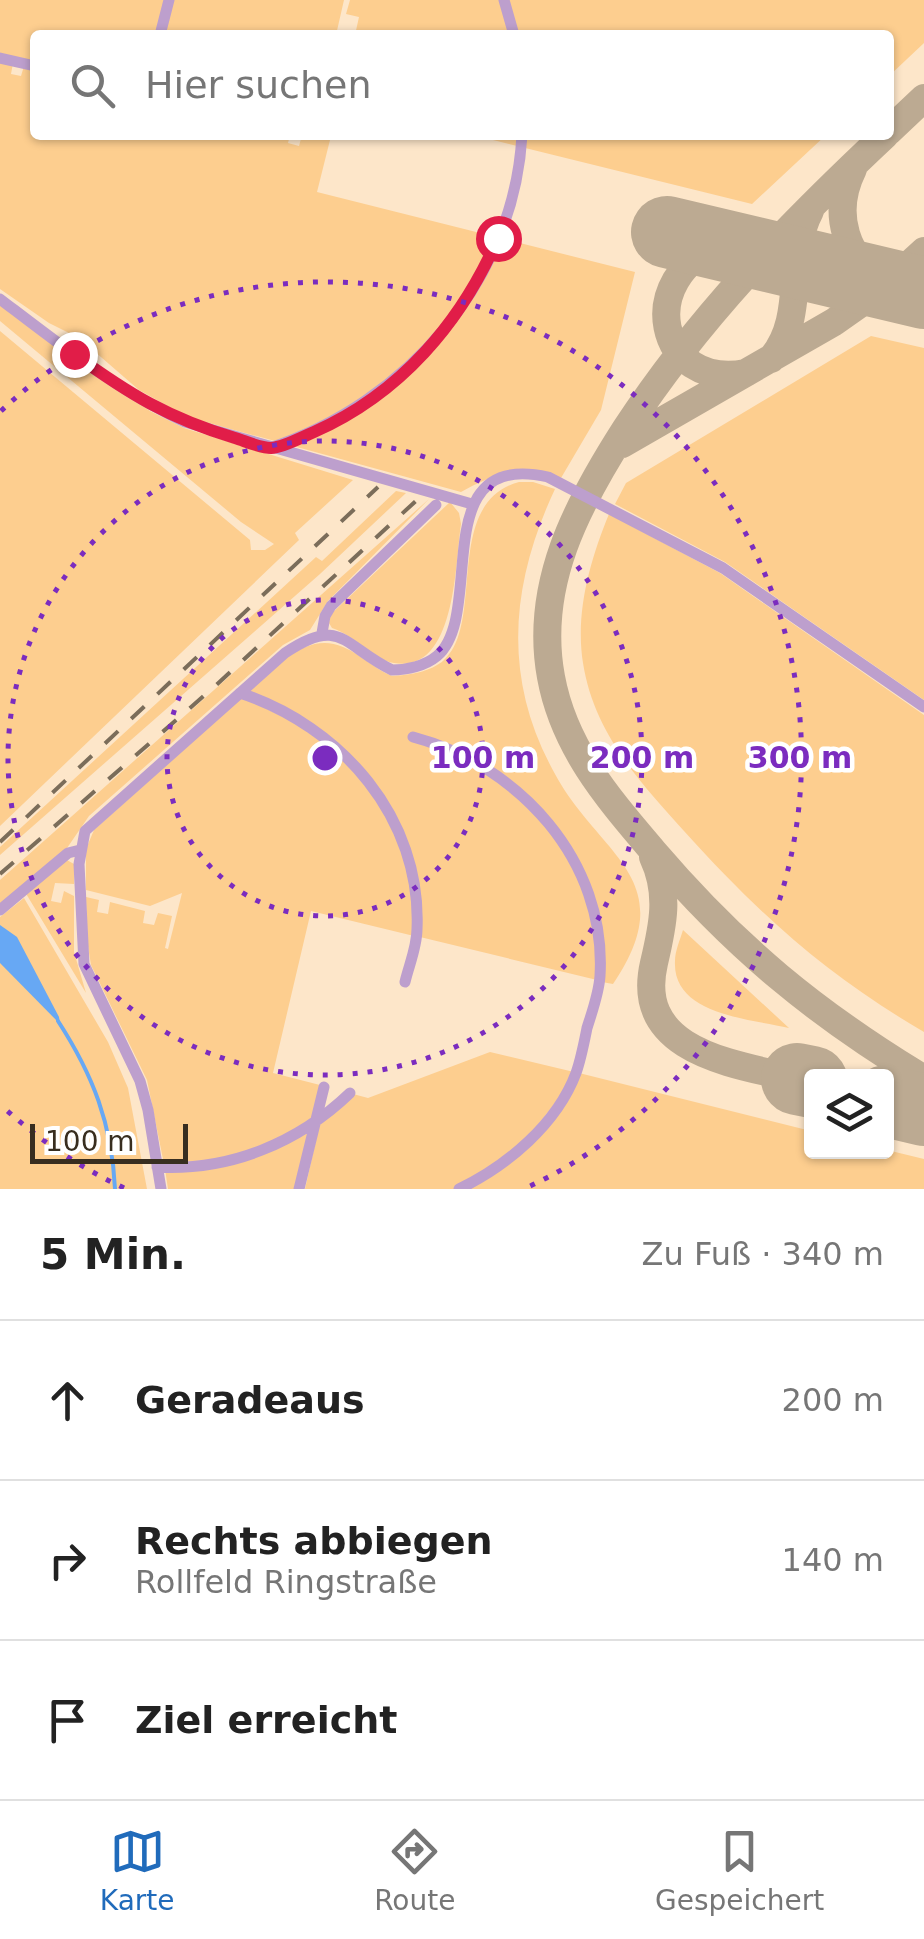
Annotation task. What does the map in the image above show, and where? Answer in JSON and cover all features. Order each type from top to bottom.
[{"type":"lane","points":[[161,30],[168,0]]},
{"type":"lane","points":[[504,0],[513,30]]},
{"type":"lane","points":[[0,58],[30,65]]},
{"type":"lane","points":[[270,448],[331,424],[368,400],[407,371],[439,338],[478,280],[498,238],[513,195],[521,140]]},
{"type":"lane","points":[[0,299],[151,407],[185,422],[472,504]]},
{"type":"lane","points":[[161,1189],[140,1082],[84,964],[80,850],[85,831],[240,692],[308,638],[322,634],[350,643],[392,670],[417,666],[438,655],[453,621],[472,504],[500,480],[518,474],[548,477],[723,568],[924,707]]},
{"type":"lane","points":[[322,634],[331,606],[436,504]]},
{"type":"lane","points":[[240,692],[290,713],[321,733],[348,757],[382,802],[407,856],[415,894],[417,934],[405,982]]},
{"type":"lane","points":[[412,737],[450,748],[484,766],[516,789],[543,816],[576,866],[590,902],[598,940],[600,980],[576,1073],[567,1091],[522,1147],[494,1170],[459,1189]]},
{"type":"lane","points":[[0,910],[68,852],[80,850]]},
{"type":"lane","points":[[300,1189],[324,1086]]},
{"type":"lane","points":[[157,1167],[203,1166],[274,1146],[316,1123],[350,1093]]},
{"type":"shaded area","points":[[0,0],[344,0],[337,30],[30,30],[30,62],[0,54]]},
{"type":"shaded area","points":[[350,0],[924,0],[924,43],[894,71],[894,30],[356,30],[359,17],[346,14]]},
{"type":"shaded area","points":[[0,60],[13,63],[11,74],[21,76],[24,66],[30,68],[30,140],[289,140],[299,146],[301,140],[330,140],[317,192],[635,272],[601,410],[561,478],[535,471],[510,472],[461,492],[187,417],[139,390],[79,338],[49,323],[0,289]]},
{"type":"shaded area","points":[[493,140],[821,140],[752,204]]},
{"type":"shaded area","points":[[0,305],[150,411],[184,428],[353,480],[295,533],[299,540],[0,826],[0,331],[250,540],[251,550],[265,550],[274,544],[241,522],[0,321]]},
{"type":"shaded area","points":[[871,336],[924,348],[924,700],[725,562],[615,504],[626,483]]},
{"type":"shaded area","points":[[519,482],[555,489],[540,525],[521,596],[518,632],[526,703],[555,774],[627,870],[637,893],[640,918],[633,948],[613,984],[602,982],[599,939],[589,898],[572,859],[550,823],[523,791],[490,765],[452,746],[410,734],[410,738],[451,753],[487,773],[520,797],[547,826],[569,858],[585,895],[595,935],[597,980],[420,937],[417,894],[408,855],[394,818],[375,786],[320,731],[246,693],[290,655],[315,644],[343,647],[392,676],[439,664],[456,642],[463,619],[468,565],[481,513],[495,494]]},
{"type":"shaded area","points":[[396,491],[406,493],[320,574],[0,855],[0,847],[316,557],[322,561]]},
{"type":"shaded area","points":[[429,499],[328,601],[310,630],[283,645],[89,816],[65,851],[0,904],[0,880]]},
{"type":"shaded area","points":[[450,502],[459,513],[461,524],[454,588],[441,634],[430,652],[414,662],[394,663],[332,628],[330,615]]},
{"type":"shaded area","points":[[609,514],[720,573],[924,715],[924,1032],[856,988],[768,917],[667,812],[608,734],[589,688],[581,625],[590,568]]},
{"type":"shaded area","points":[[242,697],[321,735],[383,805],[410,870],[414,936],[311,911],[273,1073],[320,1085],[311,1123],[241,1157],[164,1164],[147,1080],[91,965],[86,897],[99,900],[97,912],[108,914],[110,902],[145,911],[143,923],[154,925],[158,913],[172,916],[165,948],[168,949],[182,893],[150,906],[86,890],[86,849],[94,830]]},
{"type":"shaded area","points":[[65,859],[74,864],[74,884],[55,883],[51,901],[61,903],[64,891],[74,896],[74,952],[86,993],[25,892]]},
{"type":"shaded area","points":[[24,898],[108,1042],[128,1088],[147,1189],[0,1189],[0,917]]},
{"type":"shaded area","points":[[683,930],[789,1028],[717,1011],[686,993],[677,979],[675,961]]},
{"type":"shaded area","points":[[490,1052],[574,1072],[566,1089],[523,1144],[456,1189],[305,1189],[320,1122],[353,1094],[368,1098]]},
{"type":"shaded area","points":[[579,1073],[804,1129],[804,1159],[894,1159],[894,1152],[924,1159],[924,1189],[465,1189],[511,1160]]},
{"type":"shaded area","points":[[310,1130],[294,1189],[168,1189],[165,1169],[189,1169]]},
{"type":"water","points":[[0,925],[17,937],[60,1024],[0,963]]},
{"type":"waterway","points":[[58,1021],[98,1101],[110,1143],[115,1189]]},
{"type":"taxiway","points":[[894,126],[924,98]]},
{"type":"taxiway","points":[[880,140],[714,311],[625,430],[591,487],[564,547],[554,578],[547,643],[557,703],[577,749],[604,791],[653,851],[715,918],[779,977],[847,1029],[924,1079]]},
{"type":"taxiway","points":[[853,169],[843,202],[846,234],[861,263],[888,284]]},
{"type":"taxiway","points":[[771,359],[789,325],[798,248],[810,211]]},
{"type":"taxiway","points":[[721,244],[693,260],[676,280],[667,304],[668,327],[676,348],[692,365],[716,374],[746,373]]},
{"type":"taxiway","points":[[622,444],[834,322],[888,284],[924,251]]},
{"type":"taxiway","points":[[653,857],[663,896],[652,993],[659,1017],[674,1035],[695,1049],[797,1079]]},
{"type":"runway","points":[[667,232],[924,293]]},
{"type":"runway","points":[[797,1079],[804,1080]]},
{"type":"runway","points":[[894,1103],[924,1110]]},
{"type":"railway","points":[[0,842],[378,487]]},
{"type":"railway","points":[[0,874],[214,687],[418,499]]},
{"type":"route","points":[[74,354],[151,407],[185,422],[270,448],[331,424],[407,371],[453,320],[498,238]]}]
